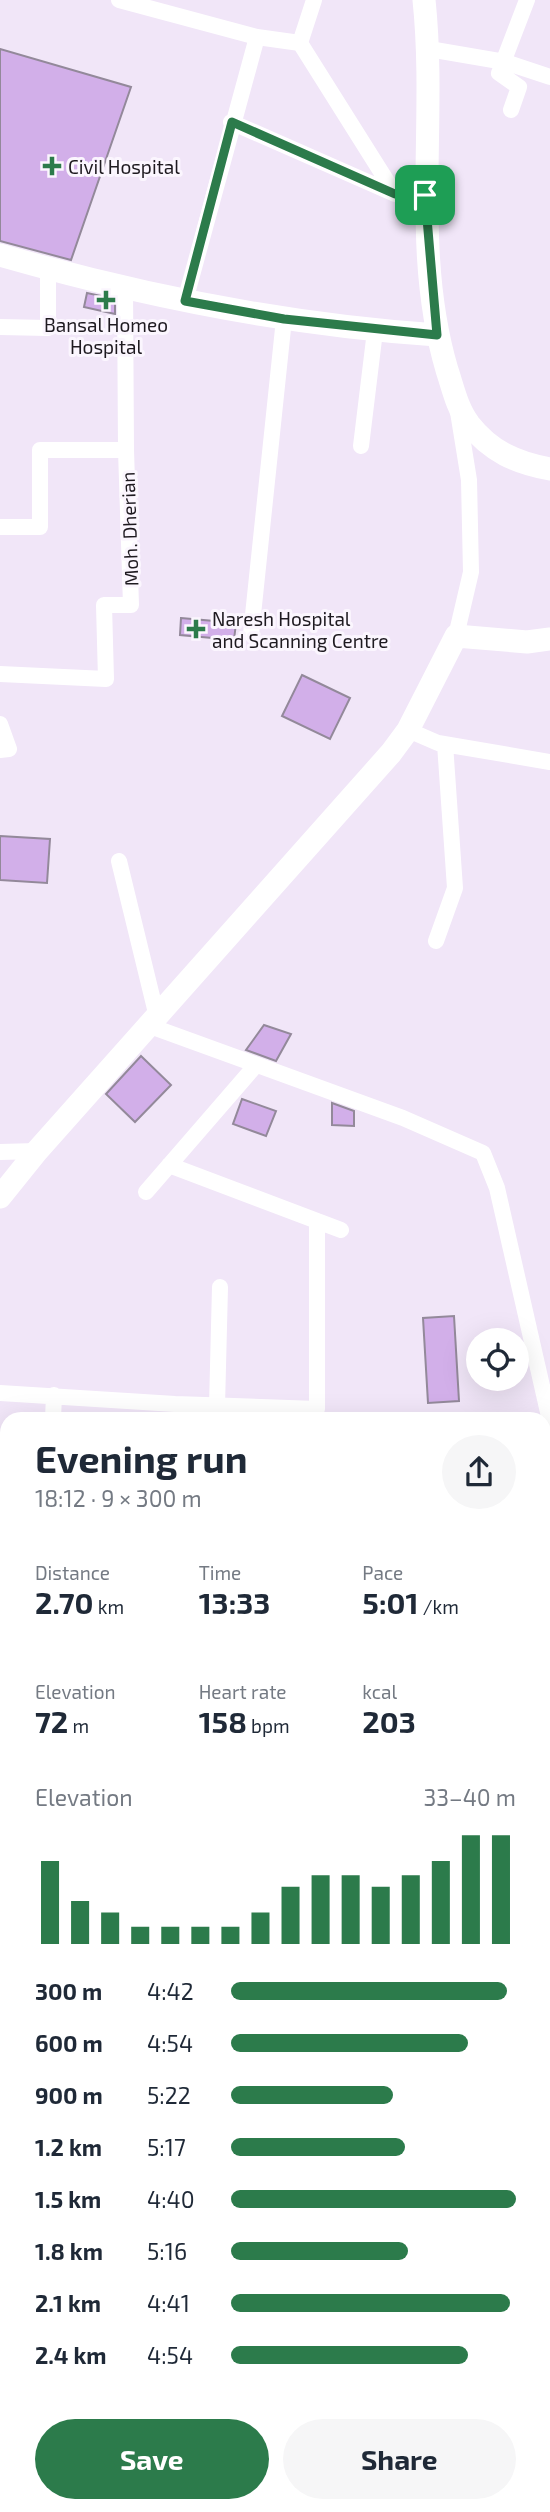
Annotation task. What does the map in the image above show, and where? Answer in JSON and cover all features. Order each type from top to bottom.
[{"type":"street","points":[[119,0],[161,5],[257,37],[300,43],[395,194]]},
{"type":"street","points":[[300,43],[314,0]]},
{"type":"street","points":[[0,1197],[37,1151],[362,787],[408,730],[456,636],[471,572],[469,480],[457,402],[437,335],[425,195],[429,49],[424,0]]},
{"type":"street","points":[[511,110],[519,88],[499,73],[527,0]]},
{"type":"street","points":[[185,301],[257,37]]},
{"type":"street","points":[[429,49],[505,62],[550,77]]},
{"type":"street","points":[[232,122],[395,194],[425,195]]},
{"type":"street","points":[[0,255],[185,301],[284,319],[375,331],[437,335]]},
{"type":"street","points":[[0,327],[48,328],[48,268]]},
{"type":"street","name":"Moh. Dherian","points":[[0,674],[106,679],[104,605],[131,605],[125,287]]},
{"type":"street","points":[[251,634],[284,319]]},
{"type":"street","points":[[361,446],[375,331]]},
{"type":"street","points":[[457,402],[468,423],[500,454],[520,463],[550,470]]},
{"type":"street","points":[[0,527],[40,527],[40,450],[126,450]]},
{"type":"street","points":[[456,636],[527,642],[550,639]]},
{"type":"street","points":[[0,724],[9,749],[0,750]]},
{"type":"street","points":[[408,730],[445,744],[550,762]]},
{"type":"street","points":[[436,941],[454,888],[445,744]]},
{"type":"street","points":[[119,861],[154,1022]]},
{"type":"street","points":[[154,1022],[256,1065],[427,1127],[484,1153],[497,1188],[548,1412]]},
{"type":"street","points":[[146,1192],[256,1065]]},
{"type":"street","points":[[0,1152],[37,1151]]},
{"type":"street","points":[[169,1165],[341,1230]]},
{"type":"street","points":[[0,1393],[54,1395],[175,1412],[217,1406],[317,1409],[317,1221]]},
{"type":"street","points":[[217,1406],[220,1287]]},
{"type":"street","points":[[53,1412],[54,1395]]},
{"type":"building","name":"Civil Hospital","points":[[0,49],[131,87],[71,260],[0,241]]},
{"type":"building","points":[[87,293],[115,299],[115,314],[84,307]]},
{"type":"building","points":[[181,618],[236,623],[234,640],[180,635]]},
{"type":"building","points":[[302,675],[350,698],[330,739],[282,716]]},
{"type":"building","points":[[0,836],[50,839],[47,883],[0,880]]},
{"type":"building","points":[[264,1025],[291,1034],[276,1061],[246,1050]]},
{"type":"building","points":[[141,1056],[171,1085],[135,1122],[106,1094]]},
{"type":"building","points":[[242,1099],[276,1111],[266,1136],[233,1124]]},
{"type":"building","points":[[332,1103],[354,1111],[354,1126],[332,1125]]},
{"type":"building","points":[[454,1316],[459,1401],[428,1403],[423,1318]]},
{"type":"place","name":"Civil Hospital","points":[[52,166]]},
{"type":"place","name":"Bansal Homeo Hospital","points":[[106,300]]},
{"type":"place","name":"Naresh Hospital and Scanning Centre","points":[[196,629]]},
{"type":"route","points":[[232,122],[395,194],[425,195],[425,224],[437,335],[375,331],[284,319],[185,301],[232,122]]}]
